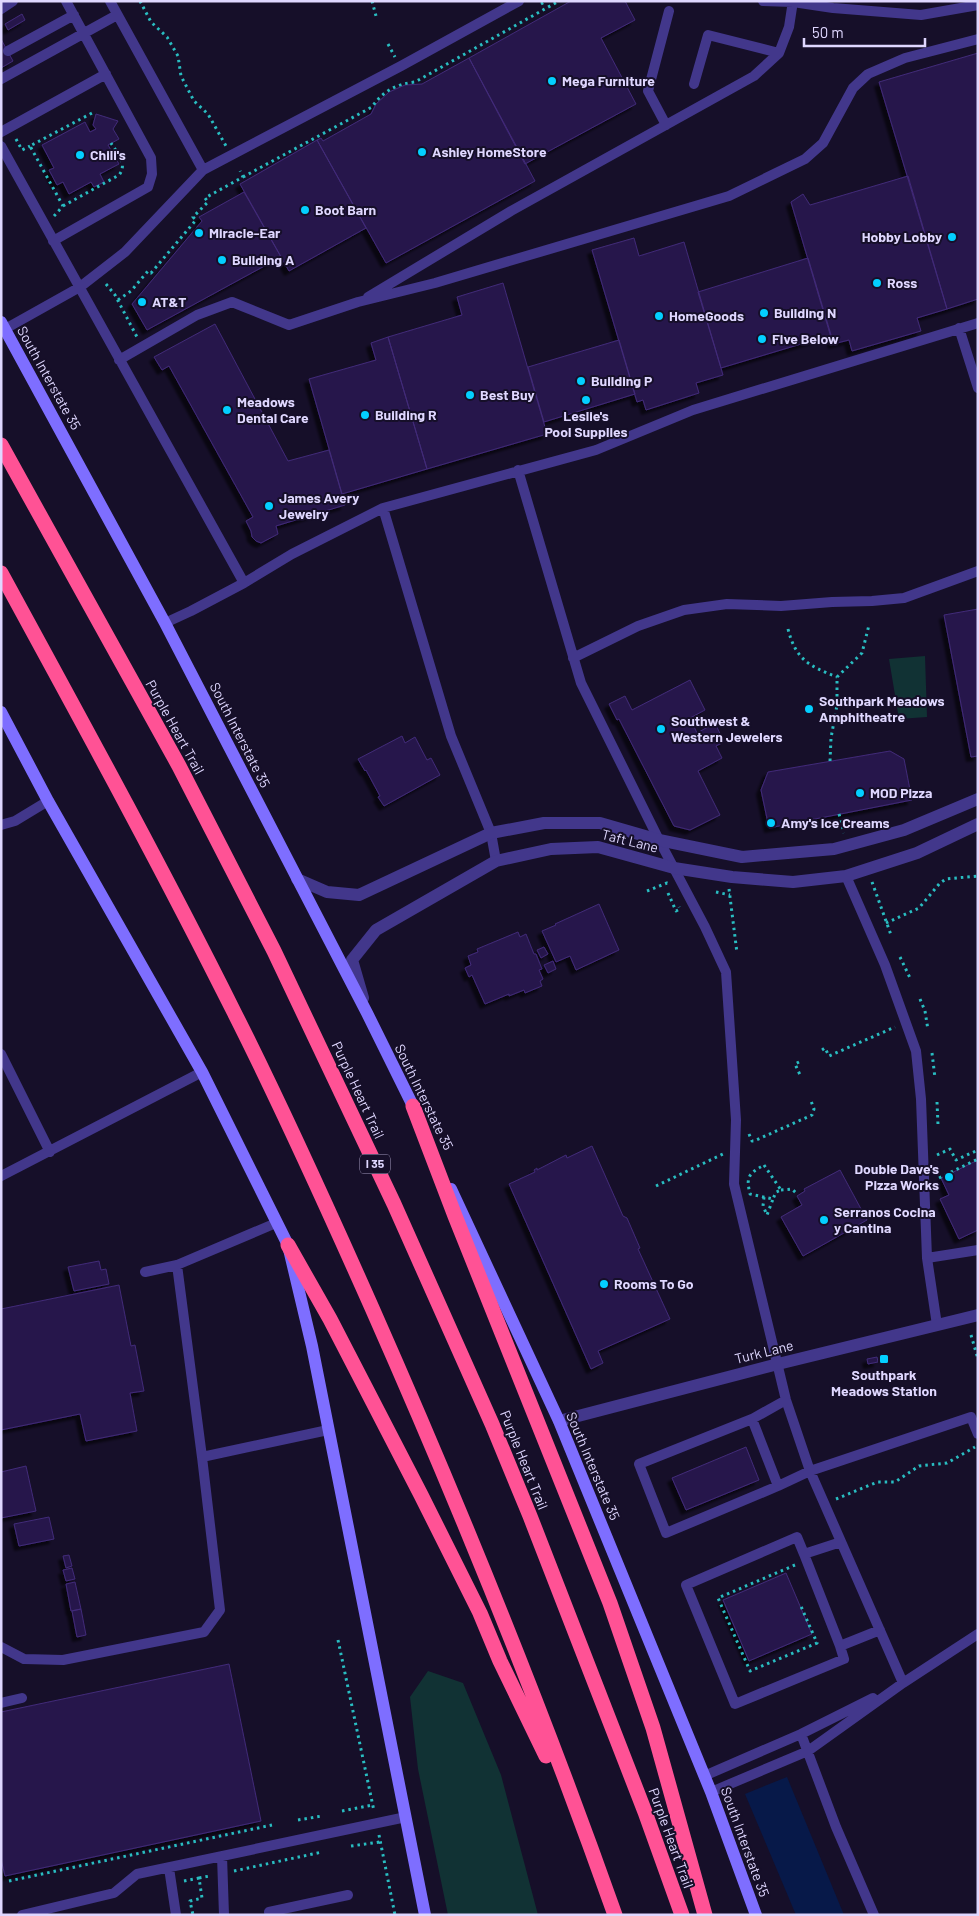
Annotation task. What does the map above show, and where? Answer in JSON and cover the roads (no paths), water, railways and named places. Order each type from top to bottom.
[{"type":"highway","name":"Purple Heart Trail","points":[[1,445],[179,766],[274,951],[394,1204],[492,1424],[530,1516],[645,1812],[682,1915]]},
{"type":"highway","points":[[1,573],[130,810],[235,1013],[335,1225],[430,1439],[504,1621],[615,1915]]},
{"type":"highway","points":[[413,1106],[458,1225],[610,1603],[653,1728],[705,1915]]},
{"type":"highway","points":[[288,1244],[330,1319],[421,1495],[480,1613],[592,1851]]},
{"type":"main road","name":"South Interstate 35","points":[[3,325],[165,622],[413,1106],[558,1421],[711,1792],[756,1915]]},
{"type":"main road","points":[[1,712],[48,801],[202,1072],[288,1244],[312,1346],[425,1915]]},
{"type":"street","name":"Taft Lane","points":[[297,879],[327,892],[359,895],[492,833],[544,823],[600,823],[659,840],[742,858],[834,849],[904,830],[978,798]]},
{"type":"street","name":"Taft Lane","points":[[367,1013],[352,960],[376,930],[496,861],[552,848],[598,847],[674,868],[732,878],[793,882],[846,876],[917,853],[978,824]]},
{"type":"street","name":"Turk Lane","points":[[558,1421],[978,1315]]},
{"type":"lane","points":[[1,9],[13,1]]},
{"type":"lane","points":[[53,241],[148,187],[152,174],[151,158],[66,1]]},
{"type":"lane","points":[[110,1],[203,170]]},
{"type":"lane","points":[[3,325],[80,287],[125,252],[203,170],[519,1]]},
{"type":"lane","points":[[763,1],[793,1],[833,8],[921,16],[978,6]]},
{"type":"lane","points":[[358,302],[511,212],[754,76],[779,53],[789,26],[793,1]]},
{"type":"lane","points":[[666,125],[648,91],[669,11]]},
{"type":"lane","points":[[8,51],[74,15]]},
{"type":"lane","points":[[1,79],[117,16]]},
{"type":"lane","points":[[694,84],[708,35],[779,53]]},
{"type":"lane","points":[[119,360],[197,316],[232,302],[288,325],[358,302],[435,283],[729,196],[805,159],[824,143],[853,88],[868,74],[905,58],[978,39]]},
{"type":"lane","points":[[1,132],[106,74]]},
{"type":"lane","points":[[1,146],[244,583]]},
{"type":"lane","points":[[165,622],[244,583],[292,554],[383,508],[596,450],[693,410],[978,323]]},
{"type":"lane","points":[[959,328],[978,388]]},
{"type":"lane","points":[[518,470],[580,683],[705,927],[726,972],[736,1120],[734,1184],[786,1400],[810,1471],[903,1682]]},
{"type":"lane","points":[[383,508],[451,736],[492,833],[496,861]]},
{"type":"lane","points":[[573,658],[638,626],[684,610],[727,604],[781,606],[904,598],[978,571]]},
{"type":"lane","points":[[1,825],[15,821],[48,801]]},
{"type":"lane","points":[[846,876],[885,965],[916,1051],[921,1099],[927,1258],[937,1326]]},
{"type":"lane","points":[[1,1054],[50,1152]]},
{"type":"lane","points":[[1,1176],[202,1072]]},
{"type":"lane","points":[[145,1272],[178,1266],[276,1223]]},
{"type":"lane","points":[[927,1258],[978,1250]]},
{"type":"lane","points":[[1,1647],[24,1659],[63,1660],[204,1632],[220,1610],[178,1266]]},
{"type":"lane","points":[[786,1400],[752,1419],[639,1464],[666,1533],[810,1471],[971,1417],[978,1434]]},
{"type":"lane","points":[[752,1419],[778,1486]]},
{"type":"lane","points":[[202,1457],[328,1430]]},
{"type":"lane","points":[[797,1537],[804,1554],[844,1659],[735,1704],[686,1585],[797,1537]]},
{"type":"lane","points":[[804,1554],[841,1542]]},
{"type":"lane","points":[[840,1646],[880,1630]]},
{"type":"lane","points":[[711,1792],[808,1751],[903,1682],[978,1634]]},
{"type":"lane","points":[[704,1776],[842,1715],[903,1682]]},
{"type":"lane","points":[[1,1703],[22,1698]]},
{"type":"lane","points":[[801,1734],[836,1827],[874,1915]]},
{"type":"lane","points":[[22,1915],[114,1893],[137,1874],[406,1817]]},
{"type":"lane","points":[[222,1856],[224,1915]]},
{"type":"lane","points":[[169,1868],[176,1915]]},
{"type":"lane","points":[[269,1912],[348,1896]]},
{"type":"water","points":[[787,1777],[844,1915],[796,1915],[745,1794]]},
{"type":"place","name":"Mega Furniture","points":[[552,81]]},
{"type":"place","name":"Ashley HomeStore","points":[[422,152]]},
{"type":"place","name":"Chili's","points":[[80,155]]},
{"type":"place","name":"Boot Barn","points":[[305,210]]},
{"type":"place","name":"Miracle-Ear","points":[[199,233]]},
{"type":"place","name":"Hobby Lobby","points":[[952,237]]},
{"type":"place","name":"Building A","points":[[222,260]]},
{"type":"place","name":"Ross","points":[[877,283]]},
{"type":"place","name":"AT&T","points":[[142,302]]},
{"type":"place","name":"Building N","points":[[764,313]]},
{"type":"place","name":"HomeGoods","points":[[659,316]]},
{"type":"place","name":"Five Below","points":[[762,339]]},
{"type":"place","name":"Building P","points":[[581,381]]},
{"type":"place","name":"Best Buy","points":[[470,395]]},
{"type":"place","name":"Leslie's Pool Supplies","points":[[586,400]]},
{"type":"place","name":"Meadows Dental Care","points":[[227,410]]},
{"type":"place","name":"Building R","points":[[365,415]]},
{"type":"place","name":"James Avery Jewelry","points":[[269,506]]},
{"type":"place","name":"Southpark Meadows Amphitheatre","points":[[809,709]]},
{"type":"place","name":"Southwest & Western Jewelers","points":[[661,729]]},
{"type":"place","name":"MOD Pizza","points":[[860,793]]},
{"type":"place","name":"Amy's Ice Creams","points":[[771,823]]},
{"type":"place","name":"Double Dave's Pizza Works","points":[[949,1177]]},
{"type":"place","name":"Serranos Cocina y Cantina","points":[[824,1220]]},
{"type":"place","name":"Rooms To Go","points":[[604,1284]]},
{"type":"place","name":"Southpark Meadows Station","points":[[884,1359]]}]
